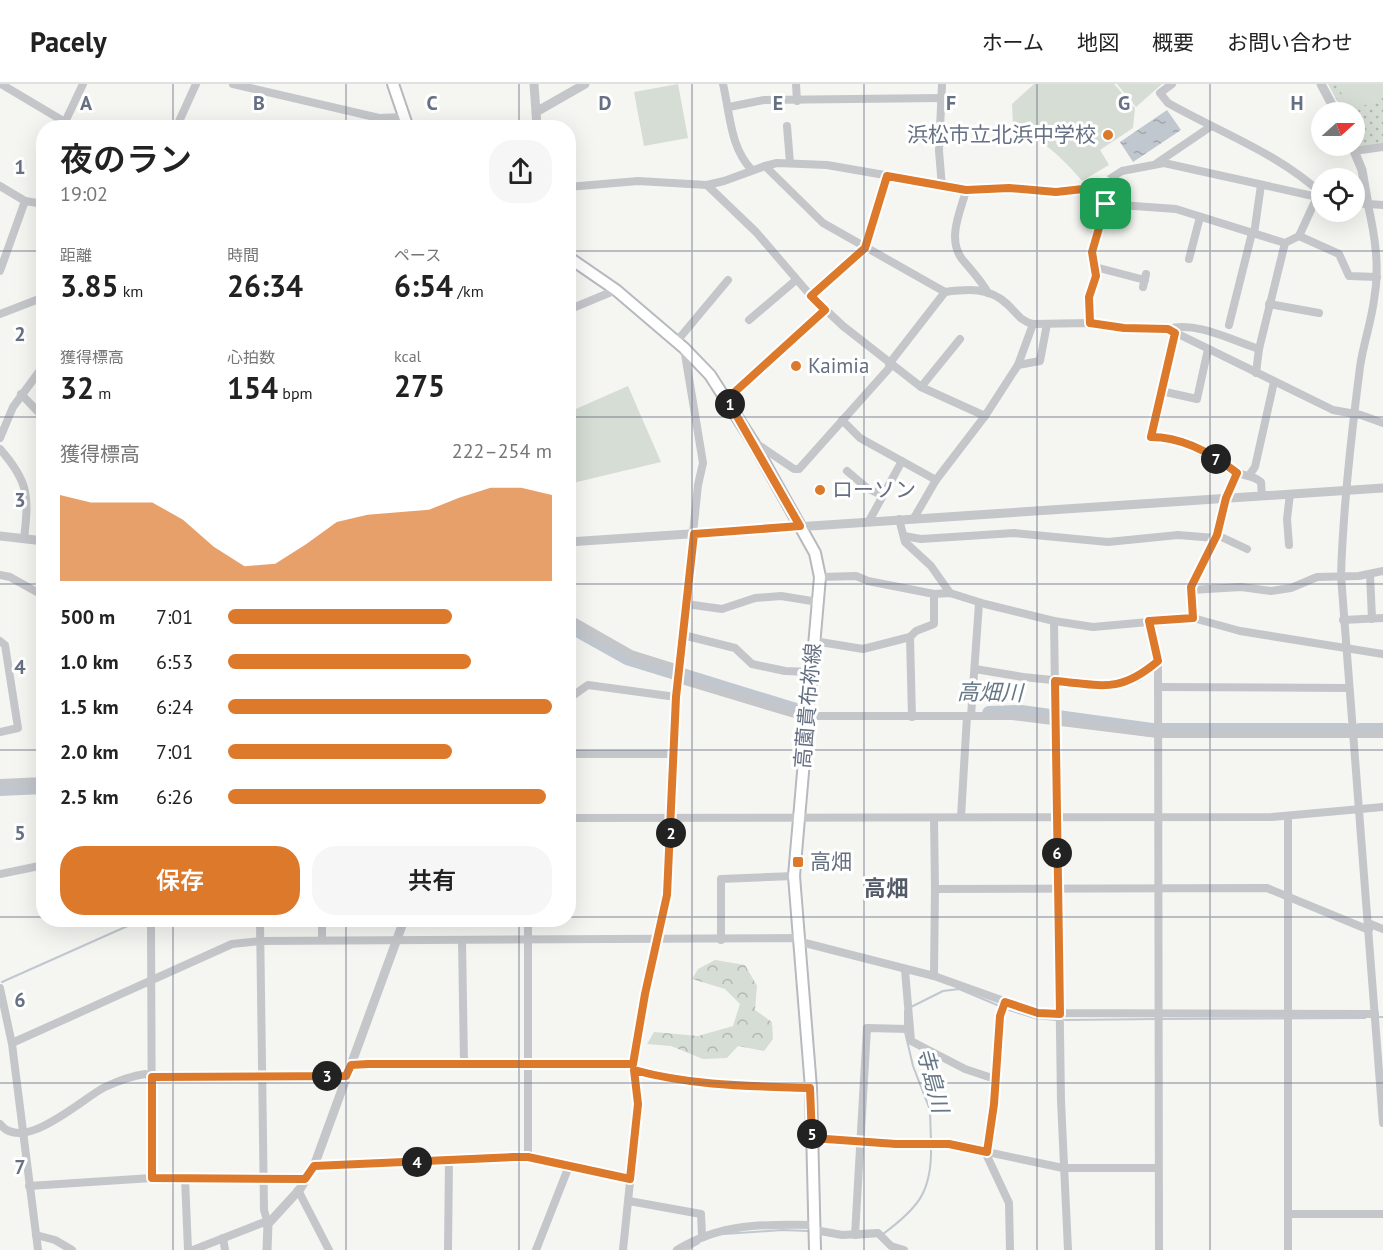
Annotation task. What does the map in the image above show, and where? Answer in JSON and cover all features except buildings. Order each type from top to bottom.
[{"type":"main road","points":[[393,84],[405,120]]},
{"type":"main road","name":"高薗貴布祢線","points":[[576,262],[616,290],[680,344],[710,375],[753,442],[815,553],[820,577],[797,819],[794,876],[810,1088],[815,1250]]},
{"type":"street","points":[[1,84],[63,120]]},
{"type":"street","points":[[67,120],[83,84]]},
{"type":"street","points":[[180,120],[196,84]]},
{"type":"street","points":[[230,84],[392,120]]},
{"type":"street","points":[[534,84],[536,120]]},
{"type":"street","points":[[536,112],[585,84]]},
{"type":"street","points":[[723,84],[734,139],[744,162],[752,170]]},
{"type":"street","points":[[796,84],[797,101]]},
{"type":"street","points":[[942,84],[939,151],[942,187]]},
{"type":"street","points":[[1172,84],[1160,93],[1162,98],[1210,127],[1271,156],[1311,189]]},
{"type":"street","points":[[1321,84],[1331,102]]},
{"type":"street","points":[[729,107],[764,100],[941,98]]},
{"type":"street","points":[[787,126],[790,164]]},
{"type":"street","points":[[1155,164],[1210,127]]},
{"type":"street","points":[[1365,148],[1383,147]]},
{"type":"street","points":[[1356,156],[1362,170],[1368,205],[1379,303],[1360,364],[1345,490],[1341,576],[1383,1123]]},
{"type":"street","points":[[576,186],[638,181],[707,185],[765,166],[790,164],[827,165],[966,190],[1009,188],[1056,192],[1083,189],[1105,182],[1122,171],[1155,164],[1193,168],[1311,194]]},
{"type":"street","points":[[765,166],[823,223],[945,292],[965,288],[988,293],[1007,304],[1019,318],[1033,324],[1090,323],[1172,331],[1333,410],[1383,423]]},
{"type":"street","points":[[811,296],[865,248],[887,176]]},
{"type":"street","points":[[1090,323],[1089,297],[1095,267],[1092,252],[1106,204],[1105,182]]},
{"type":"street","points":[[707,185],[766,243],[796,280],[825,310],[890,365],[921,387],[985,416]]},
{"type":"street","points":[[1229,325],[1253,233],[1261,185]]},
{"type":"street","points":[[0,186],[25,201],[36,203]]},
{"type":"street","points":[[966,190],[954,234],[955,245],[961,257],[976,273],[988,293]]},
{"type":"street","points":[[0,271],[25,201]]},
{"type":"street","points":[[1106,204],[1176,209],[1285,243],[1299,236],[1311,213]]},
{"type":"street","points":[[1365,205],[1383,205]]},
{"type":"street","points":[[1189,259],[1200,217]]},
{"type":"street","points":[[1299,236],[1339,254],[1350,276],[1377,277]]},
{"type":"street","points":[[1256,373],[1258,349],[1285,243]]},
{"type":"street","points":[[1095,267],[1145,280]]},
{"type":"street","points":[[622,1250],[638,1104],[633,1067],[645,994],[659,940],[669,881],[676,697],[704,463],[680,344],[728,280]]},
{"type":"street","points":[[748,320],[796,280]]},
{"type":"street","points":[[576,307],[616,290]]},
{"type":"street","points":[[753,442],[796,469],[820,448],[890,365],[945,292]]},
{"type":"street","points":[[0,314],[36,300]]},
{"type":"street","points":[[1269,304],[1318,313]]},
{"type":"street","points":[[727,399],[825,310]]},
{"type":"street","points":[[914,518],[936,480],[985,416],[1018,365],[1033,324]]},
{"type":"street","points":[[1018,365],[1040,361],[1047,324]]},
{"type":"street","points":[[1258,349],[1197,328],[1181,325],[1172,331],[1151,437],[1166,437],[1185,443],[1237,473],[1250,474],[1262,482],[1262,496]]},
{"type":"street","points":[[921,387],[960,339]]},
{"type":"street","points":[[1161,392],[1197,399],[1208,349]]},
{"type":"street","points":[[0,438],[21,394],[36,375]]},
{"type":"street","points":[[1250,474],[1255,467],[1274,382]]},
{"type":"street","points":[[21,394],[36,410]]},
{"type":"street","points":[[843,420],[860,438],[936,480]]},
{"type":"street","points":[[0,449],[25,484],[28,498],[24,538]]},
{"type":"street","points":[[869,521],[902,461]]},
{"type":"street","points":[[847,471],[867,488],[883,496]]},
{"type":"street","points":[[1193,618],[1191,590],[1216,537],[1226,498],[1237,473]]},
{"type":"street","points":[[576,541],[1383,488]]},
{"type":"street","points":[[1289,545],[1287,519],[1290,494]]},
{"type":"street","points":[[899,519],[904,536],[913,552],[931,566],[950,593]]},
{"type":"street","points":[[904,536],[921,539],[1014,533],[1108,542],[1178,535],[1216,537],[1247,549]]},
{"type":"street","points":[[0,536],[36,540]]},
{"type":"street","points":[[1191,590],[1241,587],[1270,591],[1291,588],[1317,577],[1370,574],[1383,571]]},
{"type":"street","points":[[1370,574],[1372,619]]},
{"type":"street","points":[[0,575],[10,577],[36,592]]},
{"type":"street","points":[[820,577],[856,576],[868,581],[934,594],[950,593],[979,603],[1054,621],[1093,627],[1193,618],[1240,631],[1383,654]]},
{"type":"street","points":[[814,641],[863,649],[910,637],[915,631],[934,624],[934,594]]},
{"type":"street","points":[[686,604],[722,609],[755,598],[781,596],[818,602]]},
{"type":"street","points":[[961,817],[979,603]]},
{"type":"street","points":[[1343,620],[1383,618]]},
{"type":"street","points":[[1054,621],[1063,1168],[1068,1250]]},
{"type":"street","points":[[1149,621],[1158,661],[1159,1250]]},
{"type":"street","points":[[576,623],[631,654],[678,674],[808,717],[970,714],[1055,717],[1158,731],[1383,734]]},
{"type":"street","points":[[683,635],[735,648],[752,664],[785,671],[812,672]]},
{"type":"street","points":[[910,637],[912,714]]},
{"type":"street","points":[[0,641],[5,645],[18,728],[0,732]]},
{"type":"street","points":[[975,669],[1055,681],[1116,686],[1138,678],[1158,661]]},
{"type":"street","points":[[576,693],[588,685],[676,697]]},
{"type":"street","points":[[1158,687],[1348,688]]},
{"type":"street","points":[[576,754],[674,754]]},
{"type":"street","points":[[0,783],[36,782]]},
{"type":"street","points":[[576,818],[1159,818],[1288,816],[1383,807]]},
{"type":"street","points":[[1288,816],[1288,1250]]},
{"type":"street","points":[[934,818],[934,976]]},
{"type":"street","points":[[0,874],[36,867]]},
{"type":"street","points":[[721,940],[721,879],[794,876]]},
{"type":"street","points":[[935,889],[1267,888],[1368,926],[1383,929]]},
{"type":"street","points":[[151,927],[152,1178]]},
{"type":"street","points":[[260,927],[263,1179],[264,1210],[268,1224],[267,1250]]},
{"type":"street","points":[[322,927],[322,940]]},
{"type":"street","points":[[268,1224],[298,1190],[314,1166],[401,927]]},
{"type":"street","points":[[528,927],[528,1157]]},
{"type":"street","points":[[12,1043],[232,944],[261,941],[798,938],[805,944],[934,976],[1004,1006],[1038,1013],[1289,1016],[1375,1014]]},
{"type":"street","points":[[462,940],[464,1064]]},
{"type":"street","points":[[905,970],[908,1009],[906,1029],[911,1041],[965,1070],[995,1079]]},
{"type":"street","points":[[0,988],[12,1043],[38,1250]]},
{"type":"street","points":[[1004,1006],[987,1152],[1009,1203],[1010,1250]]},
{"type":"street","points":[[0,1032],[8,1026]]},
{"type":"street","points":[[855,1235],[867,1028],[906,1029]]},
{"type":"street","points":[[351,1065],[464,1064],[633,1067],[662,1078],[718,1085],[810,1088]]},
{"type":"street","points":[[0,1124],[10,1131],[47,1126],[104,1087],[145,1074],[152,1077],[346,1076]]},
{"type":"street","points":[[812,1138],[931,1144],[987,1152],[1063,1168],[1158,1168]]},
{"type":"street","points":[[314,1166],[528,1157],[630,1179]]},
{"type":"street","points":[[448,1250],[449,1160]]},
{"type":"street","points":[[536,1250],[569,1166]]},
{"type":"street","points":[[29,1186],[152,1178],[305,1179]]},
{"type":"street","points":[[185,1178],[188,1250]]},
{"type":"street","points":[[298,1190],[329,1250]]},
{"type":"street","points":[[629,1201],[701,1214],[702,1235]]},
{"type":"street","points":[[1288,1214],[1383,1214]]},
{"type":"street","points":[[193,1250],[262,1223],[268,1224]]},
{"type":"street","points":[[677,1250],[702,1235],[725,1229],[783,1224],[855,1235],[879,1235],[891,1246],[904,1250]]},
{"type":"street","points":[[36,1235],[55,1240],[72,1250]]},
{"type":"street","points":[[223,1238],[225,1250]]},
{"type":"green space","points":[[678,84],[688,138],[644,146],[634,92]]},
{"type":"green space","points":[[1034,84],[1114,84],[1135,108],[1133,128],[1100,150],[1109,165],[1082,181],[1050,149],[1013,125],[1012,104]]},
{"type":"green space","points":[[1117,84],[1162,84],[1136,107]]},
{"type":"green space","points":[[1328,84],[1383,84],[1383,144],[1365,146],[1365,102],[1338,102]]},
{"type":"green space","points":[[1337,84],[1383,84],[1383,97],[1365,105],[1365,102],[1345,102]]},
{"type":"green space","points":[[628,386],[661,462],[576,483],[576,409]]},
{"type":"green space","points":[[715,960],[745,965],[757,986],[755,1010],[772,1022],[773,1039],[764,1051],[738,1046],[727,1058],[703,1059],[671,1046],[647,1044],[654,1032],[698,1036],[733,1026],[740,1004],[725,989],[692,979],[698,969]]},
{"type":"water","points":[[1167,110],[1181,130],[1133,162],[1120,142]]},
{"type":"waterway","name":"高畑川","points":[[576,629],[627,658],[799,711]]},
{"type":"waterway","name":"高畑川","points":[[989,713],[1021,712],[1152,730],[1346,730]]},
{"type":"waterway","name":"高畑川","points":[[1360,730],[1383,730]]},
{"type":"waterway","name":"高畑川","points":[[0,789],[36,787]]},
{"type":"waterway","points":[[2,982],[125,927]]},
{"type":"waterway","name":"寺島川","points":[[909,1008],[943,991],[959,989],[1009,1010],[1035,1018],[1056,1020]]},
{"type":"waterway","name":"寺島川","points":[[905,1011],[905,1026]]},
{"type":"waterway","name":"寺島川","points":[[1162,1019],[1365,1018]]},
{"type":"waterway","name":"寺島川","points":[[1065,1020],[1156,1019]]},
{"type":"waterway","name":"寺島川","points":[[905,1032],[913,1066],[930,1110],[931,1142]]},
{"type":"waterway","name":"寺島川","points":[[883,1234],[905,1216],[920,1198],[929,1176],[931,1147]]},
{"type":"waterway","name":"寺島川","points":[[724,1234],[782,1230],[808,1231]]},
{"type":"waterway","name":"寺島川","points":[[854,1238],[878,1236]]},
{"type":"waterway","name":"寺島川","points":[[687,1250],[699,1243]]},
{"type":"place","name":"浜松市立北浜中学校","points":[[1108,135]]},
{"type":"place","name":"Kaimia","points":[[796,366]]},
{"type":"place","name":"ローソン","points":[[820,490]]},
{"type":"place","name":"高畑","points":[[798,862]]},
{"type":"district","name":"高畑","points":[[886,888]]},
{"type":"route","points":[[887,176],[919,181],[952,190],[978,191],[1009,188],[1056,192],[1083,189],[1105,182],[1106,204],[1092,252],[1096,276],[1089,297],[1090,323],[1124,328],[1168,329],[1175,333],[1151,437],[1166,437],[1185,443],[1217,459],[1237,473],[1226,498],[1217,535],[1191,587],[1193,618],[1149,621],[1158,661],[1138,678],[1116,686],[1055,681],[1060,1014],[1024,1010],[1005,1002],[1000,1016],[994,1104],[987,1152],[949,1144],[896,1144],[812,1138],[810,1088],[718,1085],[662,1078],[634,1070],[638,1104],[630,1179],[528,1157],[314,1166],[305,1179],[152,1178],[152,1077],[346,1076],[351,1065],[368,1064],[633,1064],[645,994],[659,940],[667,895],[676,697],[692,540],[694,534],[800,526],[727,399],[825,310],[811,296],[865,248],[873,228],[887,176]]}]
